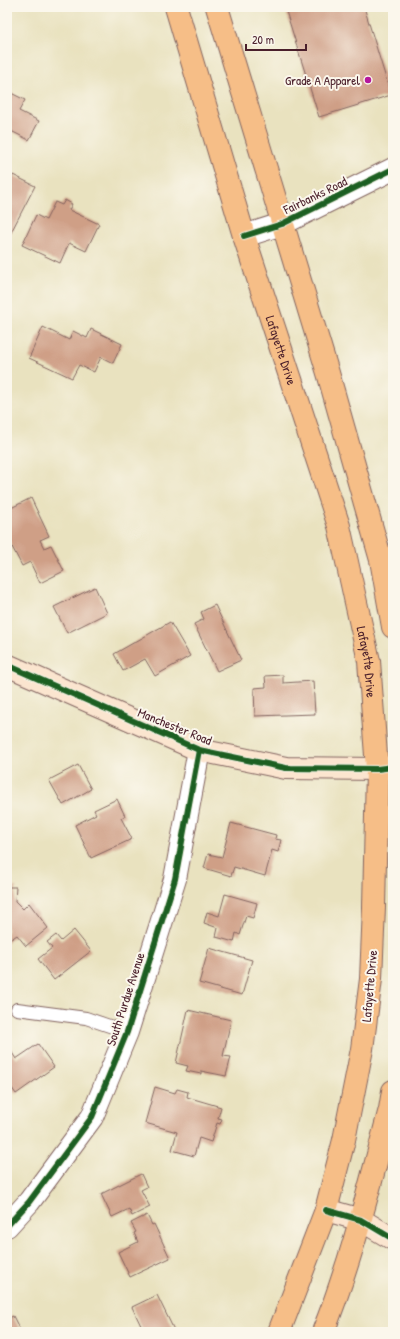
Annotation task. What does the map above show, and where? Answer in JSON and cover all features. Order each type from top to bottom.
[{"type":"main road","name":"Lafayette Drive","points":[[176,7],[244,236],[339,526],[368,661],[385,768],[374,907],[371,979],[362,1049],[344,1140],[326,1210],[279,1332]]},
{"type":"main road","points":[[217,7],[328,373],[381,560],[393,627]]},
{"type":"main road","points":[[323,1332],[346,1270],[390,1109],[393,1091]]},
{"type":"street","name":"Fairbanks Road","points":[[244,236],[282,224],[393,169]]},
{"type":"street","name":"Manchester Road","points":[[7,665],[199,750],[286,768],[385,768]]},
{"type":"street","name":"South Purdue Avenue","points":[[7,1226],[30,1202],[92,1117],[127,1032],[175,879],[199,750]]},
{"type":"street","points":[[326,1210],[360,1220],[393,1239]]},
{"type":"lane","points":[[17,1009],[86,1018],[127,1032]]},
{"type":"building","points":[[364,7],[391,95],[319,117],[285,8]]},
{"type":"building","points":[[7,91],[25,100],[19,111],[39,121],[29,140],[7,129]]},
{"type":"building","points":[[13,175],[35,186],[7,240],[7,186]]},
{"type":"building","points":[[65,200],[72,204],[69,210],[99,224],[86,251],[69,243],[60,263],[22,245],[36,215],[46,220],[55,202],[62,205]]},
{"type":"building","points":[[43,327],[69,340],[73,331],[87,338],[91,329],[122,344],[113,363],[101,357],[94,372],[79,365],[72,378],[29,358]]},
{"type":"building","points":[[31,498],[49,536],[40,540],[44,548],[51,545],[64,571],[40,583],[30,562],[22,566],[7,537],[7,510]]},
{"type":"building","points":[[95,587],[107,613],[67,633],[54,607]]},
{"type":"building","points":[[215,605],[241,660],[217,671],[194,624],[204,619],[201,612]]},
{"type":"building","points":[[170,622],[190,656],[155,676],[145,659],[123,671],[114,654]]},
{"type":"building","points":[[283,675],[283,683],[313,681],[315,714],[255,716],[254,688],[266,687],[265,676]]},
{"type":"building","points":[[78,765],[91,789],[63,805],[49,780]]},
{"type":"building","points":[[117,799],[125,816],[121,818],[132,839],[91,858],[75,825],[96,814],[94,810]]},
{"type":"building","points":[[231,823],[276,835],[275,839],[281,840],[278,852],[272,850],[265,876],[234,867],[231,876],[204,868],[208,854],[222,857]]},
{"type":"building","points":[[7,887],[16,887],[15,901],[23,909],[29,903],[48,928],[26,946],[17,935],[7,942]]},
{"type":"building","points":[[225,894],[257,903],[253,918],[246,916],[240,935],[236,933],[234,942],[216,937],[218,928],[204,923],[207,912],[219,916]]},
{"type":"building","points":[[74,930],[91,951],[54,980],[38,959],[52,948],[47,942],[56,935],[61,941]]},
{"type":"building","points":[[209,948],[252,960],[242,995],[199,983]]},
{"type":"building","points":[[188,1010],[231,1020],[223,1056],[231,1057],[226,1076],[201,1071],[201,1074],[186,1071],[188,1066],[176,1063]]},
{"type":"building","points":[[38,1044],[54,1067],[16,1094],[7,1081],[7,1050],[9,1048],[16,1059]]},
{"type":"building","points":[[155,1087],[175,1093],[177,1089],[188,1092],[187,1097],[221,1107],[218,1118],[222,1119],[220,1124],[217,1123],[211,1142],[199,1138],[194,1156],[172,1150],[177,1132],[145,1123]]},
{"type":"building","points":[[141,1174],[147,1187],[141,1190],[150,1207],[132,1216],[129,1209],[112,1217],[101,1194]]},
{"type":"building","points":[[147,1215],[152,1225],[154,1224],[170,1258],[130,1277],[118,1252],[138,1242],[134,1233],[136,1232],[131,1223]]},
{"type":"building","points":[[157,1295],[175,1332],[138,1332],[143,1330],[132,1307]]},
{"type":"building","points":[[13,1316],[21,1332],[7,1332],[7,1319]]},
{"type":"cycle path","points":[[244,236],[282,224],[393,169]]},
{"type":"cycle path","points":[[7,665],[199,750],[286,768],[377,769],[393,767]]},
{"type":"cycle path","points":[[7,1226],[29,1202],[92,1117],[127,1032],[175,879],[199,750]]},
{"type":"cycle path","points":[[326,1210],[361,1220],[393,1239]]},
{"type":"place","name":"Grade A Apparel","points":[[368,80]]}]
